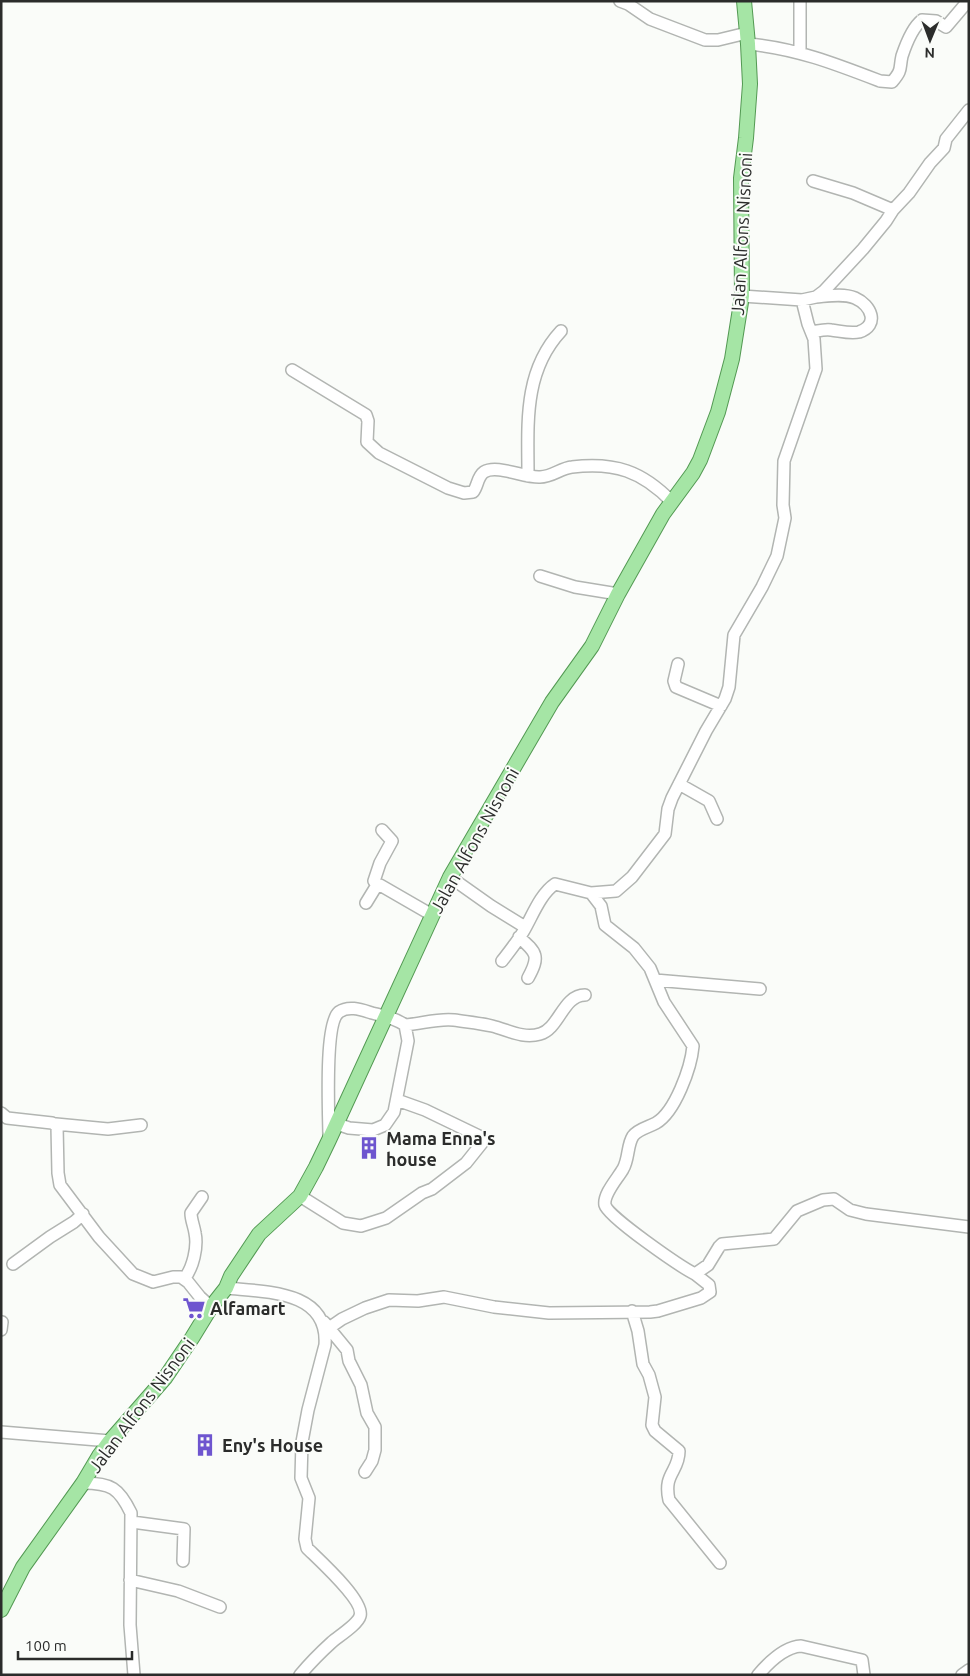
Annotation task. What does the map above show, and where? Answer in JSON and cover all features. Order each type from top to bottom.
[{"type":"main road","name":"Jalan Alfons Nisnoni","points":[[1,1610],[27,1561],[83,1483],[110,1441],[165,1378],[211,1307],[226,1288],[231,1276],[258,1234],[300,1196],[337,1124],[450,877],[552,702],[592,646],[618,594],[663,514],[693,473],[700,460],[718,412],[732,359],[742,296],[740,202],[750,84],[744,1]]},
{"type":"street","points":[[620,1],[628,4],[650,19],[705,40],[748,38],[824,59],[880,81],[892,82],[901,69],[902,56],[910,37],[919,23],[922,20],[936,21],[946,27],[968,1]]},
{"type":"street","points":[[800,1],[800,52]]},
{"type":"street","points":[[816,297],[824,291],[863,249],[893,210],[909,193],[930,162],[944,148],[946,139],[969,110]]},
{"type":"street","points":[[813,181],[854,193],[893,210]]},
{"type":"street","points":[[742,296],[802,300],[816,297],[841,296],[856,298],[868,307],[871,312],[872,318],[869,324],[860,331],[854,333],[829,330],[812,332]]},
{"type":"street","points":[[502,961],[519,938],[544,895],[555,884],[591,893],[616,891],[632,876],[665,834],[668,809],[706,731],[721,706],[729,686],[734,635],[769,574],[777,556],[785,518],[783,505],[784,461],[792,433],[816,369],[812,332],[802,300]]},
{"type":"street","points":[[528,476],[528,408],[530,390],[540,363],[561,331]]},
{"type":"street","points":[[292,370],[366,415],[368,421],[367,442],[379,453],[448,488],[464,493],[473,492],[478,478],[483,472],[496,469],[541,478],[570,467],[606,466],[635,473],[659,488],[672,502]]},
{"type":"street","points":[[540,576],[575,587],[618,594]]},
{"type":"street","points":[[678,664],[674,681],[676,687],[721,706]]},
{"type":"street","points":[[679,784],[709,801],[717,818]]},
{"type":"street","points":[[382,830],[392,841],[380,863],[374,881],[377,885],[432,916]]},
{"type":"street","points":[[450,877],[525,927]]},
{"type":"street","points":[[366,903],[377,885]]},
{"type":"street","points":[[326,1324],[389,1300],[428,1301],[444,1297],[494,1307],[549,1313],[658,1311],[707,1295],[710,1289],[709,1285],[619,1221],[607,1210],[605,1204],[609,1192],[625,1166],[633,1136],[666,1115],[678,1096],[693,1048],[691,1041],[664,1002],[650,968],[634,948],[605,926],[601,906],[591,893]]},
{"type":"street","points":[[519,938],[532,949],[536,956],[535,964],[528,978]]},
{"type":"street","points":[[655,980],[760,989]]},
{"type":"street","points":[[329,1140],[331,1030],[334,1018],[340,1012],[356,1009],[397,1020],[405,1025],[453,1020],[492,1026],[517,1034],[540,1034],[550,1028],[569,1004],[585,995]]},
{"type":"street","points":[[337,1124],[362,1130],[379,1128],[384,1125],[394,1112],[408,1041],[405,1025]]},
{"type":"street","points":[[300,1196],[343,1223],[361,1226],[386,1218],[422,1193],[432,1189],[466,1163],[482,1143],[481,1137],[425,1110],[397,1100]]},
{"type":"street","points":[[1,1112],[7,1118],[108,1129],[141,1125]]},
{"type":"street","points":[[56,1124],[58,1127],[58,1173],[60,1185],[99,1237],[133,1274],[152,1282],[173,1277],[184,1279],[211,1307]]},
{"type":"street","points":[[184,1279],[190,1272],[195,1248],[196,1234],[191,1213],[202,1197]]},
{"type":"street","points":[[695,1274],[708,1265],[722,1244],[774,1239],[799,1209],[827,1199],[834,1199],[850,1210],[866,1214],[969,1228]]},
{"type":"street","points":[[13,1264],[74,1222],[82,1214]]},
{"type":"street","points":[[226,1288],[286,1294],[304,1303],[326,1324],[347,1350],[349,1361],[361,1385],[367,1413],[375,1427],[375,1450],[372,1461],[365,1472]]},
{"type":"street","points":[[632,1311],[638,1331],[643,1364],[649,1375],[655,1397],[652,1425],[655,1431],[679,1451],[679,1458],[669,1477],[667,1488],[669,1500],[720,1563]]},
{"type":"street","points":[[300,1675],[313,1660],[355,1623],[361,1614],[346,1586],[307,1548],[304,1539],[309,1498],[301,1478],[302,1442],[308,1410],[325,1346],[326,1324]]},
{"type":"street","points":[[1,1432],[110,1441]]},
{"type":"street","points":[[83,1483],[96,1483],[117,1490],[132,1513],[130,1624],[134,1675]]},
{"type":"street","points":[[132,1522],[184,1529],[183,1561]]},
{"type":"street","points":[[130,1580],[178,1591],[220,1607]]},
{"type":"street","points":[[759,1674],[778,1655],[797,1646],[820,1649],[862,1660],[864,1675]]},
{"type":"street","points":[[962,1675],[969,1670]]},
{"type":"place","name":"Mama Enna's house","points":[[369,1148]]},
{"type":"place","name":"Alfamart","points":[[194,1308]]},
{"type":"place","name":"Eny's House","points":[[205,1445]]}]
